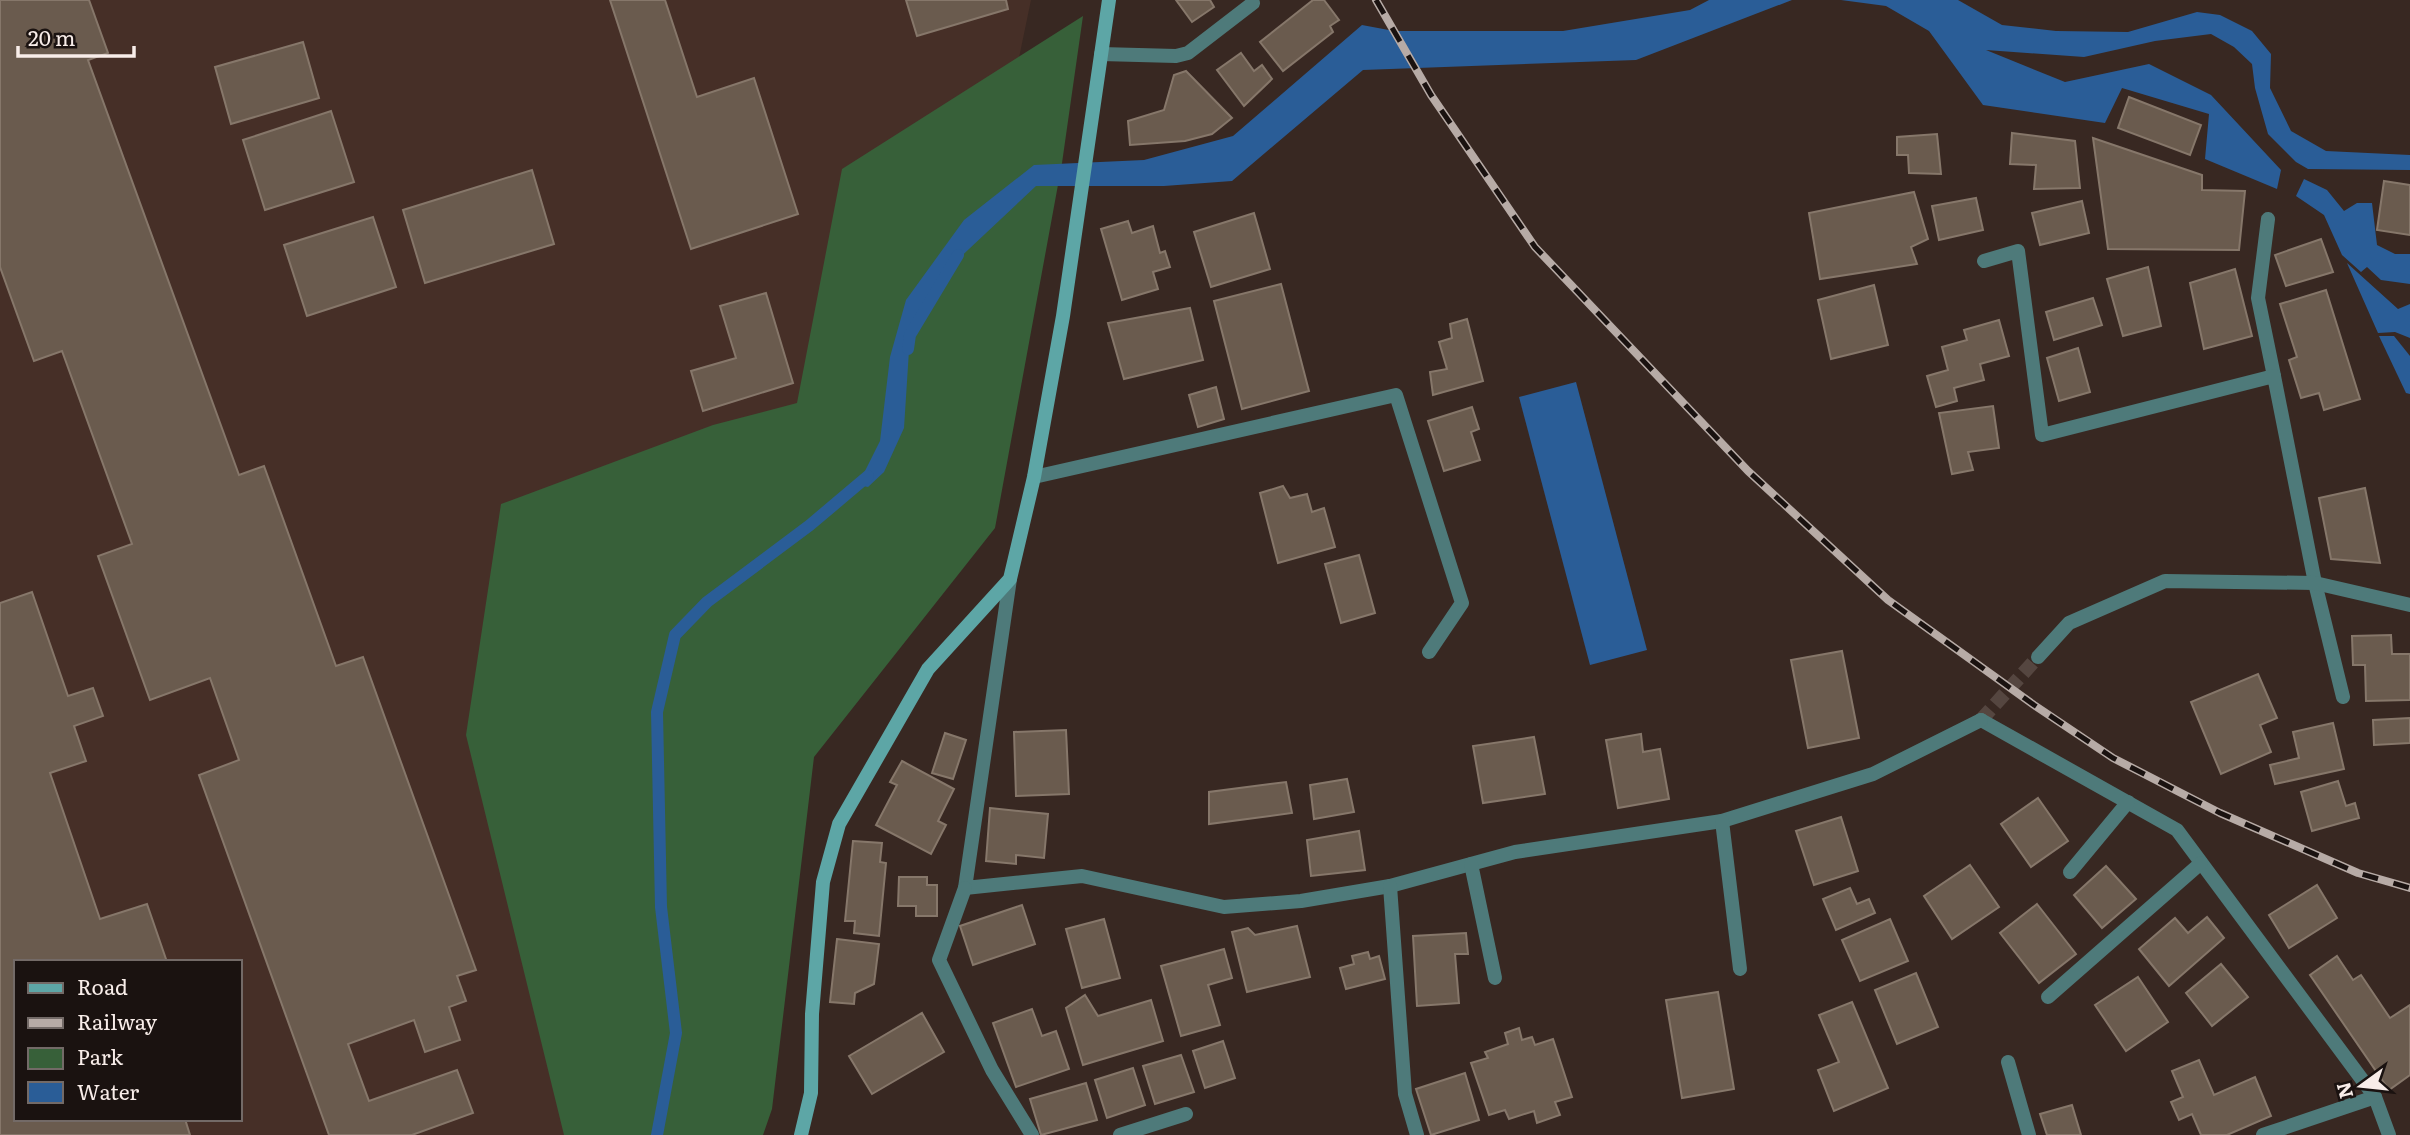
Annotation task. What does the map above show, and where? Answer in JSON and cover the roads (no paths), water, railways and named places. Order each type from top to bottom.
[{"type":"street","points":[[1032,1135],[992,1070],[939,960],[965,888],[1010,579],[1034,477],[1081,198],[1109,0]]},
{"type":"street","points":[[1101,54],[1176,56],[1188,53],[1253,3]]},
{"type":"street","points":[[2268,219],[2258,298],[2315,583],[2343,697]]},
{"type":"street","points":[[1984,261],[2018,251],[2042,435],[2274,376]]},
{"type":"street","points":[[1034,477],[1396,395],[1462,603],[1429,652]]},
{"type":"street","points":[[801,1135],[811,1093],[812,1014],[823,882],[839,824],[928,669],[1010,579]]},
{"type":"street","points":[[2038,657],[2069,622],[2165,581],[2315,583],[2410,606]]},
{"type":"street","points":[[965,888],[1082,876],[1224,907],[1301,901],[1390,886],[1516,852],[1723,821],[1873,774],[1981,720],[2177,830],[2375,1097],[2389,1135]]},
{"type":"street","points":[[2070,872],[2128,803]]},
{"type":"street","points":[[1723,821],[1740,969]]},
{"type":"street","points":[[2048,997],[2201,863]]},
{"type":"street","points":[[1471,864],[1495,978]]},
{"type":"street","points":[[1390,886],[1405,1094],[1416,1135]]},
{"type":"street","points":[[2008,1062],[2029,1135]]},
{"type":"street","points":[[2263,1135],[2375,1097]]},
{"type":"street","points":[[1120,1135],[1186,1114]]},
{"type":"water","points":[[1709,0],[1792,0],[1636,60],[1363,70],[1232,181],[1164,186],[1036,186],[952,265],[910,335],[904,428],[884,472],[868,487],[858,485],[880,441],[890,357],[906,300],[964,220],[1034,165],[1144,160],[1233,136],[1362,25],[1394,31],[1563,31],[1690,10]]},
{"type":"water","points":[[1841,0],[1958,0],[2002,25],[2056,31],[2128,32],[2197,12],[2220,15],[2252,31],[2271,54],[2270,88],[2291,131],[2326,151],[2410,155],[2410,170],[2308,169],[2296,162],[2268,134],[2255,88],[2252,64],[2234,47],[2211,34],[2155,41],[2084,57],[1986,50],[2065,82],[2149,64],[2211,95],[2281,170],[2277,189],[2205,159],[2209,114],[2122,88],[2105,123],[1983,105],[1929,31],[1886,6]]},
{"type":"water","points":[[2304,179],[2327,190],[2344,211],[2357,203],[2372,203],[2377,245],[2395,254],[2410,254],[2410,284],[2381,280],[2367,267],[2361,272],[2342,255],[2324,215],[2296,196]]},
{"type":"water","points":[[2347,263],[2398,309],[2410,304],[2410,338],[2395,332],[2378,333]]},
{"type":"water","points":[[2379,336],[2394,336],[2410,356],[2410,394],[2406,393]]},
{"type":"water","points":[[1576,382],[1647,650],[1590,665],[1519,397]]},
{"type":"waterway","points":[[908,349],[910,335],[958,255]]},
{"type":"waterway","points":[[657,1135],[676,1033],[661,907],[657,712],[675,635],[707,602],[810,525],[868,476]]},
{"type":"tunnel","points":[[1981,720],[2038,657]]},
{"type":"railway","points":[[1376,0],[1431,95],[1535,247],[1748,471],[1888,600],[2113,758],[2220,813],[2358,873],[2410,888]]}]
